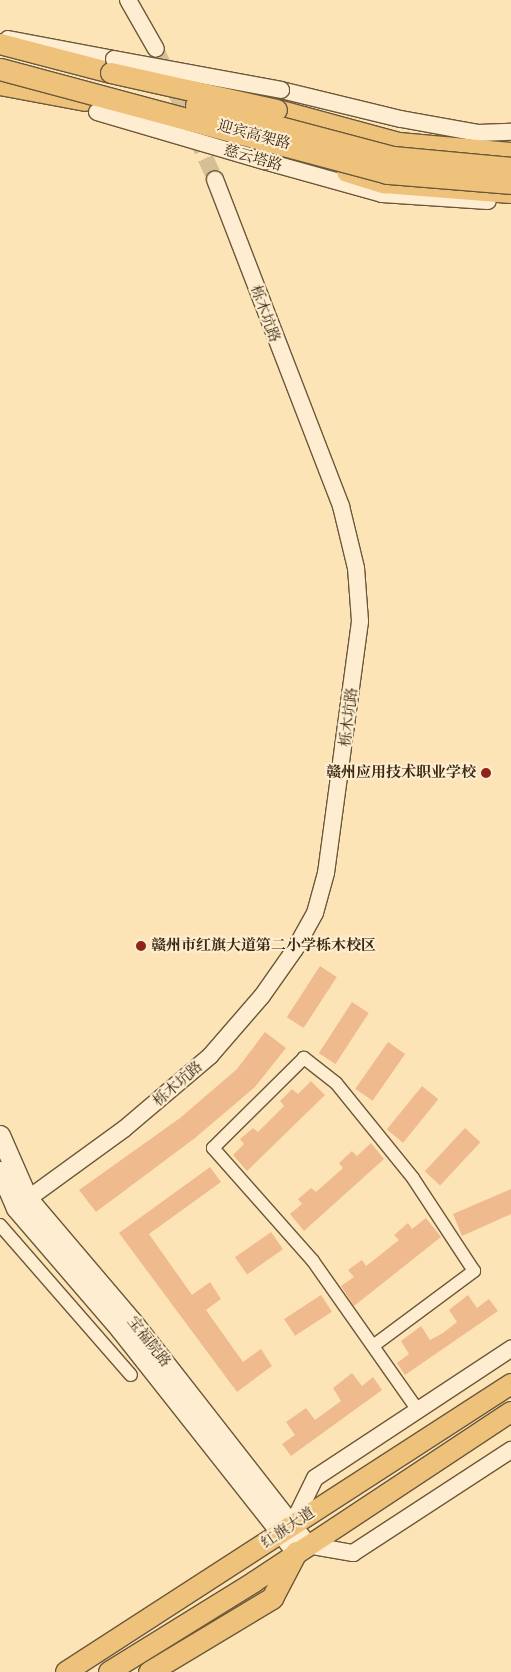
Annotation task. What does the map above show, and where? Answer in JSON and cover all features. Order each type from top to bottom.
[{"type":"highway","name":"迎宾高架路","points":[[0,55],[393,157],[511,168]]},
{"type":"highway","name":"迎宾高架路","points":[[0,69],[387,173],[511,183]]},
{"type":"highway","points":[[149,1672],[272,1598],[302,1549]]},
{"type":"main road","points":[[0,44],[112,66],[399,143],[511,153]]},
{"type":"main road","name":"慈云塔路","points":[[0,86],[98,108],[265,155],[384,183],[511,193]]},
{"type":"main road","name":"宝福院路","points":[[0,1135],[22,1203]]},
{"type":"main road","name":"宝福院路","points":[[0,1171],[22,1203],[132,1321],[302,1549]]},
{"type":"main road","name":"红旗大道","points":[[66,1672],[511,1384]]},
{"type":"main road","name":"红旗大道","points":[[109,1672],[302,1549],[511,1412]]},
{"type":"street","points":[[128,0],[156,49]]},
{"type":"street","points":[[0,38],[39,42],[112,66],[281,90],[449,128],[478,133],[511,132]]},
{"type":"street","name":"慈云塔路","points":[[265,155],[382,194],[511,202]]},
{"type":"street","name":"栎木坑路","points":[[22,1203],[155,1104],[210,1056],[262,996],[295,949],[314,913],[328,864],[358,638],[356,568],[341,506],[214,179]]},
{"type":"street","points":[[373,1346],[474,1271],[413,1178],[336,1083],[304,1058],[213,1148],[282,1221],[417,1410]]},
{"type":"street","points":[[0,1225],[130,1375]]},
{"type":"street","points":[[286,1528],[315,1478],[511,1349]]},
{"type":"street","points":[[302,1549],[353,1554],[511,1450]]},
{"type":"building","points":[[320,966],[337,977],[304,1028],[287,1017]]},
{"type":"building","points":[[352,1002],[369,1013],[336,1064],[319,1053]]},
{"type":"building","points":[[265,1032],[286,1048],[255,1087],[195,1138],[96,1212],[79,1190],[180,1118],[237,1069]]},
{"type":"building","points":[[388,1042],[405,1054],[373,1101],[355,1089]]},
{"type":"building","points":[[311,1081],[325,1095],[247,1171],[233,1155],[244,1144],[240,1139],[253,1128],[258,1132],[284,1106],[280,1101],[292,1089],[298,1094]]},
{"type":"building","points":[[422,1086],[438,1099],[403,1143],[387,1130]]},
{"type":"building","points":[[465,1128],[480,1142],[440,1185],[425,1171]]},
{"type":"building","points":[[371,1143],[384,1159],[304,1231],[290,1214],[302,1204],[298,1199],[311,1188],[316,1192],[343,1168],[339,1163],[352,1151],[357,1156]]},
{"type":"building","points":[[210,1167],[221,1182],[149,1234],[192,1295],[210,1282],[221,1299],[206,1310],[243,1362],[261,1349],[272,1366],[237,1392],[119,1233]]},
{"type":"building","points":[[511,1189],[511,1214],[462,1236],[453,1214]]},
{"type":"building","points":[[426,1218],[441,1237],[354,1306],[341,1286],[354,1277],[348,1270],[362,1260],[366,1266],[399,1240],[394,1235],[408,1223],[412,1229]]},
{"type":"building","points":[[271,1232],[283,1249],[247,1274],[235,1257]]},
{"type":"building","points":[[321,1295],[332,1312],[295,1336],[284,1319]]},
{"type":"building","points":[[468,1295],[477,1308],[489,1299],[498,1311],[405,1375],[397,1363],[409,1354],[401,1341],[421,1326],[430,1340],[443,1333],[457,1322],[449,1310]]},
{"type":"building","points":[[352,1373],[362,1386],[373,1377],[382,1390],[291,1456],[282,1444],[295,1435],[286,1422],[306,1408],[315,1420],[341,1401],[333,1388]]},
{"type":"tunnel","points":[[156,49],[215,179]]},
{"type":"place","name":"赣州应用技术职业学校","points":[[486,773]]},
{"type":"place","name":"赣州市红旗大道第二小学栎木校区","points":[[141,946]]}]
